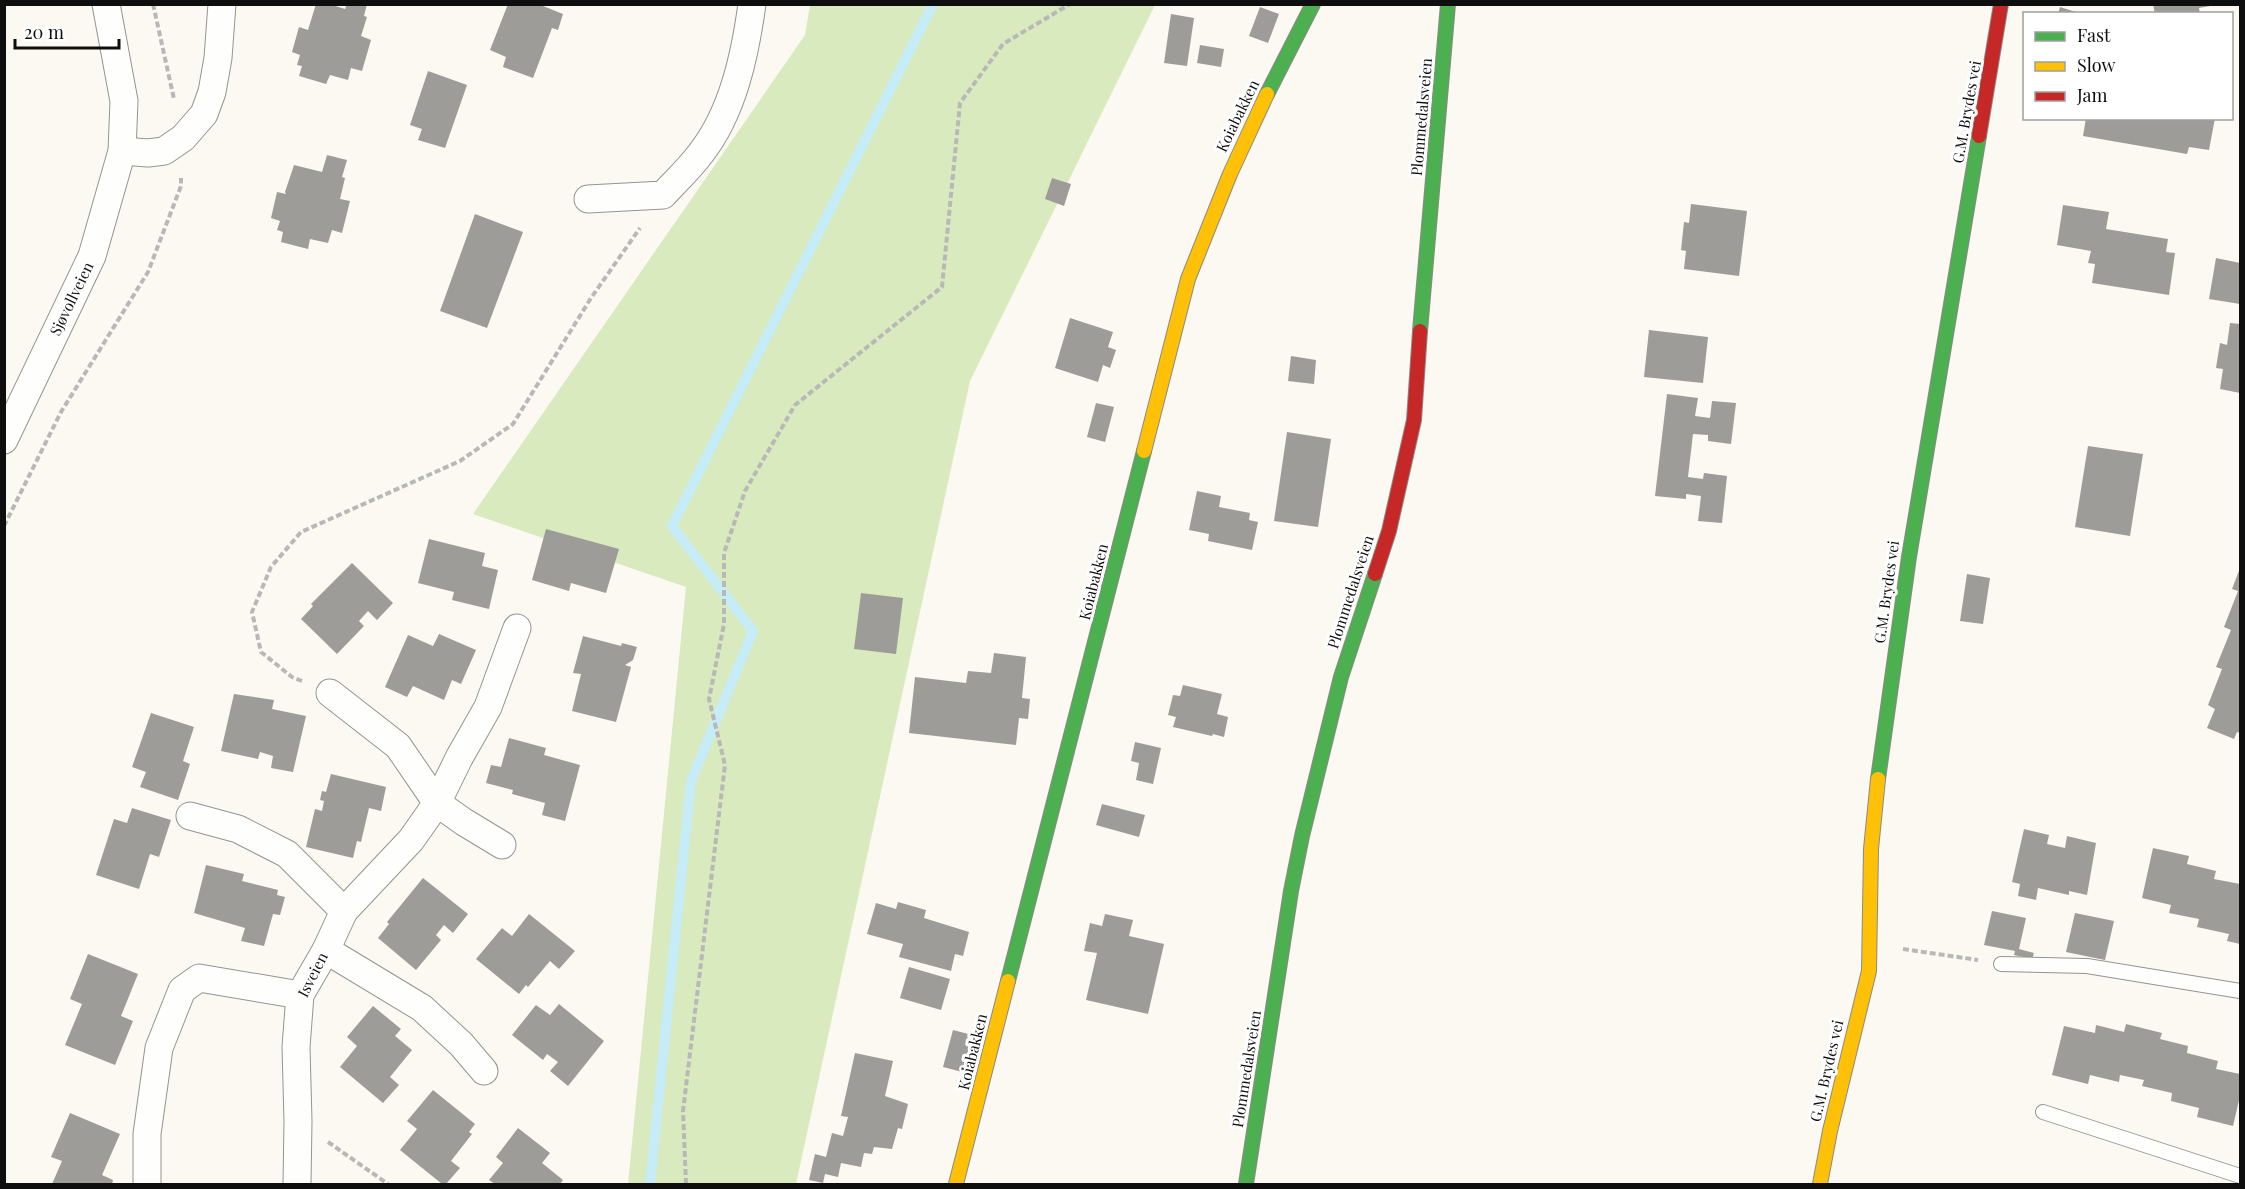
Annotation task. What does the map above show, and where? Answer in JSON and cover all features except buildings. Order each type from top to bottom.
[{"type":"street","name":"Sjøvollveien","points":[[4,440],[93,256],[122,151],[124,101],[106,4]]},
{"type":"street","points":[[122,151],[147,153],[164,151],[183,138],[204,114],[212,92],[218,58],[222,4]]},
{"type":"street","points":[[588,199],[663,195],[702,153],[729,105],[747,38],[752,4]]},
{"type":"street","name":"Koiabakken","points":[[956,1185],[1188,279],[1228,175],[1292,41],[1313,4]]},
{"type":"street","name":"Plommedalsveien","points":[[1246,1185],[1302,836],[1341,677],[1389,531],[1414,420],[1448,4]]},
{"type":"street","name":"G.M. Brydes vei","points":[[1820,1185],[1830,1131],[1869,971],[1871,849],[1883,735],[1909,557],[2001,4]]},
{"type":"street","name":"Isveien","points":[[297,1185],[296,1047],[300,994],[326,950],[344,911],[411,840],[437,803],[488,707],[517,628]]},
{"type":"street","points":[[330,693],[398,746],[437,803],[502,845]]},
{"type":"street","points":[[190,816],[238,828],[287,854],[344,911]]},
{"type":"street","points":[[326,950],[422,1008],[461,1044],[484,1071]]},
{"type":"street","points":[[147,1185],[147,1134],[159,1048],[182,990],[199,978],[300,994]]},
{"type":"lane","points":[[2001,964],[2087,966],[2241,991]]},
{"type":"lane","points":[[2043,1112],[2241,1176]]},
{"type":"path","points":[[686,1185],[683,1111],[725,765],[709,699],[724,624],[724,553],[745,491],[795,405],[942,287],[960,103],[1003,44],[1070,4]]},
{"type":"path","points":[[330,693],[292,677],[261,652],[252,612],[271,567],[301,532],[460,461],[513,424],[591,298],[663,195]]},
{"type":"path","points":[[1869,944],[2001,964]]},
{"type":"path","points":[[298,1121],[388,1185]]},
{"type":"green space","points":[[810,5],[1155,5],[970,381],[796,1184],[628,1184],[686,587],[473,514],[805,35]]},
{"type":"waterway","points":[[650,1184],[691,781],[753,631],[672,526],[933,4]]},
{"type":"traffic: fast","points":[[1267,94],[1313,4]]},
{"type":"traffic: fast","points":[[1420,331],[1448,4]]},
{"type":"traffic: fast","points":[[1878,779],[1909,557],[1979,136]]},
{"type":"traffic: fast","points":[[1008,981],[1144,451]]},
{"type":"traffic: fast","points":[[1246,1184],[1291,891],[1302,836],[1341,677],[1375,574]]},
{"type":"traffic: slow","points":[[1144,451],[1188,279],[1230,174],[1267,94]]},
{"type":"traffic: slow","points":[[1820,1184],[1830,1131],[1869,971],[1871,849],[1878,779]]},
{"type":"traffic: slow","points":[[956,1184],[1008,981]]},
{"type":"traffic: jam","points":[[1979,136],[2001,4]]},
{"type":"traffic: jam","points":[[1375,574],[1389,531],[1414,420],[1420,331]]}]
